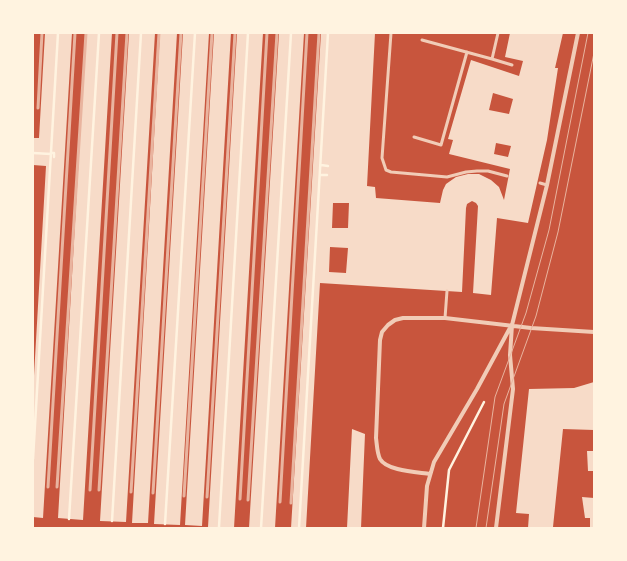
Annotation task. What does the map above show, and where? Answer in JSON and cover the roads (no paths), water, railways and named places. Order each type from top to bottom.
[{"type":"street","points":[[496,528],[514,389],[510,355],[512,325],[516,304],[547,185],[578,33]]},
{"type":"street","points":[[430,474],[391,467],[382,462],[380,458],[376,438],[380,340],[382,332],[388,325],[395,320],[403,318],[445,318],[528,328],[594,332]]},
{"type":"street","points":[[424,528],[427,486],[434,462],[477,389],[512,325]]},
{"type":"lane","points":[[391,33],[382,158],[386,170],[391,172],[447,177],[466,172],[488,171],[507,176]]},
{"type":"lane","points":[[492,59],[498,34],[493,33]]},
{"type":"lane","points":[[422,40],[512,65]]},
{"type":"lane","points":[[414,138],[442,145],[467,52]]},
{"type":"lane","points":[[540,183],[547,185]]},
{"type":"lane","points":[[445,318],[447,291]]},
{"type":"tram line","points":[[476,528],[495,397],[526,313],[549,230],[588,33]]},
{"type":"tram line","points":[[486,528],[504,404],[536,316],[558,232],[594,53]]},
{"type":"railway","points":[[38,108],[42,33]]},
{"type":"railway","points":[[48,487],[75,33]]},
{"type":"railway","points":[[57,487],[86,33]]},
{"type":"railway","points":[[90,490],[117,33]]},
{"type":"railway","points":[[99,490],[127,33]]},
{"type":"railway","points":[[131,492],[159,33]]},
{"type":"railway","points":[[153,493],[181,33]]},
{"type":"railway","points":[[184,496],[212,33]]},
{"type":"railway","points":[[207,497],[235,33]]},
{"type":"railway","points":[[240,499],[267,33]]},
{"type":"railway","points":[[248,500],[277,33]]},
{"type":"railway","points":[[280,502],[307,33]]},
{"type":"railway","points":[[291,503],[319,33]]}]
